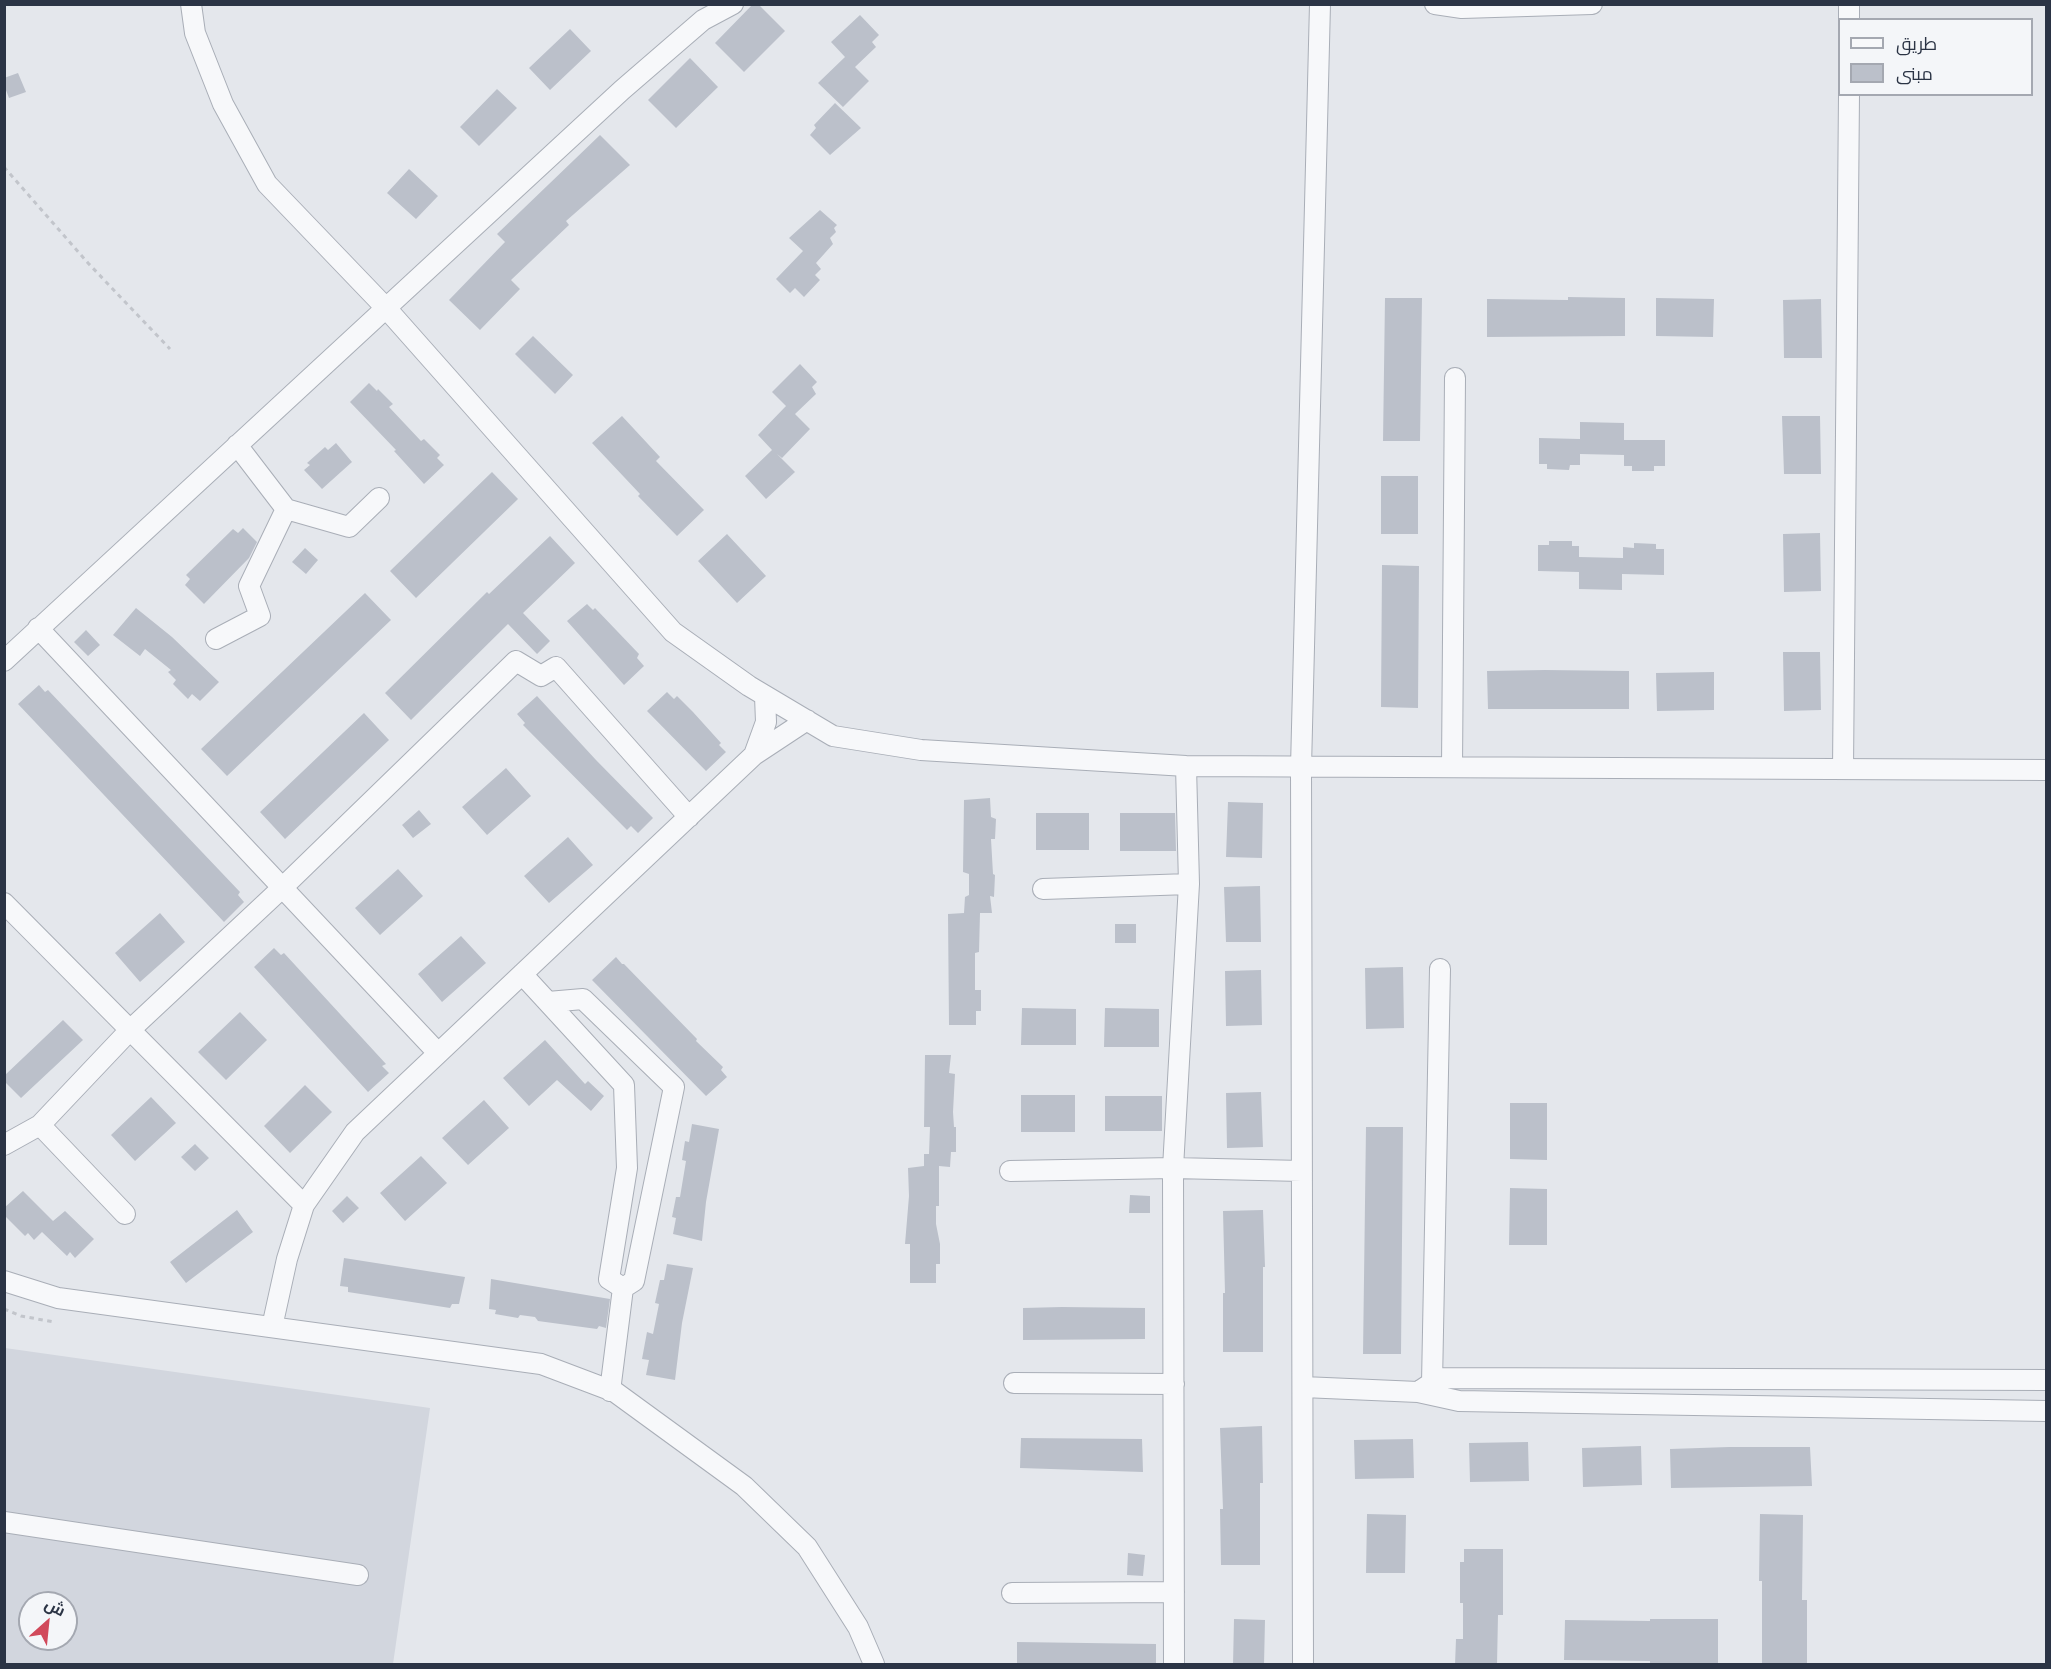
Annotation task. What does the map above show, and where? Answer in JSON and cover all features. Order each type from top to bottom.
[{"type":"street","points":[[191,4],[195,33],[223,104],[267,184],[386,308],[673,632],[765,696],[833,736],[921,750],[1186,766],[2046,770]]},
{"type":"street","points":[[4,661],[622,90],[703,20],[733,4]]},
{"type":"street","points":[[1304,1665],[1301,767],[1320,4]]},
{"type":"street","points":[[1435,4],[1462,8],[1592,4]]},
{"type":"street","points":[[1843,769],[1849,96]]},
{"type":"street","points":[[1452,767],[1455,378]]},
{"type":"street","points":[[237,445],[286,509],[349,527],[379,498]]},
{"type":"street","points":[[216,639],[260,616],[249,586],[286,509]]},
{"type":"street","points":[[38,628],[438,1053]]},
{"type":"street","points":[[4,1145],[40,1125],[130,1030],[282,888],[516,661],[541,676],[556,667],[689,817]]},
{"type":"street","points":[[754,755],[766,722],[765,696]]},
{"type":"street","points":[[272,1327],[287,1259],[304,1205],[355,1132],[754,755],[807,720]]},
{"type":"street","points":[[1174,1665],[1173,1168],[1189,884],[1186,766]]},
{"type":"street","points":[[1043,889],[1189,884]]},
{"type":"street","points":[[4,903],[304,1205]]},
{"type":"street","points":[[1425,1387],[1440,969]]},
{"type":"street","points":[[522,974],[624,1085],[627,1168],[609,1279],[623,1288]]},
{"type":"street","points":[[548,1002],[583,999],[674,1087],[634,1281],[623,1288]]},
{"type":"street","points":[[40,1125],[125,1214]]},
{"type":"street","points":[[1010,1171],[1173,1168],[1302,1171]]},
{"type":"street","points":[[4,1281],[58,1298],[541,1364],[610,1391],[744,1486],[807,1547],[858,1627],[874,1665]]},
{"type":"street","points":[[610,1391],[623,1288]]},
{"type":"street","points":[[1425,1387],[1439,1378],[2046,1380]]},
{"type":"street","points":[[1014,1383],[1174,1384]]},
{"type":"street","points":[[1303,1387],[1425,1387],[1459,1401],[2046,1412]]},
{"type":"street","points":[[4,1522],[358,1575]]},
{"type":"street","points":[[1012,1593],[1174,1592]]},
{"type":"path","points":[[4,167],[88,263],[170,350]]},
{"type":"path","points":[[4,1309],[21,1316],[54,1322]]},
{"type":"shaded area","points":[[5,1348],[430,1408],[393,1664],[5,1664]]},
{"type":"building","points":[[753,4],[758,4],[785,31],[744,72],[715,43]]},
{"type":"building","points":[[860,15],[879,35],[872,42],[876,47],[855,67],[869,81],[843,107],[818,83],[845,57],[831,42]]},
{"type":"building","points":[[570,29],[591,51],[550,90],[529,68]]},
{"type":"building","points":[[690,58],[718,87],[676,128],[648,100]]},
{"type":"building","points":[[18,73],[26,92],[9,98],[4,78]]},
{"type":"building","points":[[497,89],[517,108],[479,146],[460,127]]},
{"type":"building","points":[[835,103],[861,128],[830,155],[810,135],[816,128],[814,125]]},
{"type":"building","points":[[600,135],[630,165],[566,221],[569,225],[511,280],[520,289],[480,330],[449,300],[505,242],[497,234]]},
{"type":"building","points":[[409,169],[438,196],[416,219],[387,193]]},
{"type":"building","points":[[820,210],[837,225],[834,228],[836,232],[830,238],[833,244],[816,263],[821,269],[815,275],[820,280],[804,297],[795,288],[790,293],[776,279],[803,251],[789,238]]},
{"type":"building","points":[[1568,297],[1625,298],[1625,336],[1487,337],[1487,299],[1568,300]]},
{"type":"building","points":[[1385,298],[1422,298],[1420,441],[1383,441]]},
{"type":"building","points":[[1656,298],[1714,299],[1713,337],[1656,336]]},
{"type":"building","points":[[1821,299],[1822,358],[1784,358],[1783,300]]},
{"type":"building","points":[[533,336],[573,375],[555,394],[515,354]]},
{"type":"building","points":[[800,364],[817,382],[812,387],[816,394],[795,414],[810,429],[782,458],[777,454],[795,472],[766,499],[745,476],[772,450],[758,435],[786,406],[772,392]]},
{"type":"building","points":[[369,383],[393,404],[389,407],[421,441],[424,439],[440,455],[437,458],[444,465],[424,484],[394,451],[396,450],[350,402]]},
{"type":"building","points":[[622,416],[660,457],[656,461],[704,510],[677,536],[638,496],[640,494],[592,443]]},
{"type":"building","points":[[1782,416],[1820,416],[1821,474],[1784,474]]},
{"type":"building","points":[[1580,422],[1624,423],[1624,440],[1665,440],[1665,466],[1654,466],[1654,471],[1632,471],[1632,466],[1624,466],[1624,455],[1580,454],[1580,465],[1570,465],[1569,470],[1547,469],[1547,464],[1539,464],[1539,438],[1580,439]]},
{"type":"building","points":[[336,443],[352,462],[322,489],[304,470],[310,465],[307,463],[325,447],[328,450]]},
{"type":"building","points":[[492,472],[518,499],[416,598],[390,571]]},
{"type":"building","points":[[1381,476],[1418,476],[1418,534],[1381,534]]},
{"type":"building","points":[[243,528],[257,542],[249,558],[204,604],[185,585],[190,579],[186,575],[233,529],[238,533]]},
{"type":"building","points":[[1820,533],[1821,591],[1784,592],[1783,534]]},
{"type":"building","points":[[727,534],[766,576],[737,603],[698,561]]},
{"type":"building","points":[[550,536],[575,563],[523,613],[550,641],[537,654],[508,624],[411,720],[385,693],[487,592],[489,594]]},
{"type":"building","points":[[1549,541],[1572,541],[1572,546],[1579,546],[1579,557],[1623,558],[1623,547],[1634,548],[1634,543],[1656,544],[1656,549],[1664,549],[1664,575],[1622,574],[1622,590],[1579,589],[1579,572],[1538,571],[1538,545],[1549,545]]},
{"type":"building","points":[[305,548],[318,560],[306,574],[292,562]]},
{"type":"building","points":[[1382,565],[1419,566],[1418,708],[1381,707]]},
{"type":"building","points":[[365,593],[391,620],[227,776],[201,749]]},
{"type":"building","points":[[587,604],[593,610],[595,608],[639,654],[637,658],[644,666],[624,685],[567,621]]},
{"type":"building","points":[[136,608],[172,637],[219,682],[200,701],[192,694],[188,699],[173,684],[176,680],[168,672],[171,670],[145,649],[140,656],[113,635]]},
{"type":"building","points":[[86,630],[100,645],[88,656],[74,642]]},
{"type":"building","points":[[1783,652],[1820,652],[1821,710],[1784,711]]},
{"type":"building","points":[[1487,671],[1629,671],[1629,709],[1488,709]]},
{"type":"building","points":[[1714,672],[1714,710],[1657,711],[1656,673]]},
{"type":"building","points":[[39,685],[45,692],[48,690],[240,892],[238,895],[244,902],[224,922],[18,704]]},
{"type":"building","points":[[667,692],[674,699],[677,696],[693,712],[721,743],[719,745],[726,752],[706,771],[647,711]]},
{"type":"building","points":[[537,696],[653,818],[638,833],[631,826],[627,830],[523,725],[525,723],[517,714]]},
{"type":"building","points":[[364,713],[389,740],[285,839],[260,812]]},
{"type":"building","points":[[506,768],[531,796],[487,835],[462,807]]},
{"type":"building","points":[[990,798],[991,817],[996,819],[995,839],[991,839],[993,874],[995,875],[994,897],[990,896],[992,913],[980,913],[979,952],[975,953],[975,990],[981,990],[981,1011],[976,1011],[976,1025],[949,1025],[948,914],[964,913],[965,897],[969,895],[969,874],[963,872],[964,800]]},
{"type":"building","points":[[1228,802],[1263,803],[1262,858],[1226,857]]},
{"type":"building","points":[[419,810],[431,824],[413,838],[402,825]]},
{"type":"building","points":[[1036,813],[1089,813],[1089,850],[1036,850]]},
{"type":"building","points":[[1120,813],[1175,813],[1176,851],[1120,851]]},
{"type":"building","points":[[568,837],[593,865],[549,903],[524,876]]},
{"type":"building","points":[[398,869],[423,896],[380,935],[355,908]]},
{"type":"building","points":[[1260,886],[1261,942],[1226,942],[1224,887]]},
{"type":"building","points":[[160,913],[185,942],[140,982],[115,953]]},
{"type":"building","points":[[1115,924],[1136,924],[1136,943],[1115,943]]},
{"type":"building","points":[[461,936],[486,963],[442,1002],[418,974]]},
{"type":"building","points":[[274,948],[281,955],[284,953],[386,1064],[382,1066],[389,1073],[368,1092],[254,967]]},
{"type":"building","points":[[616,957],[723,1067],[721,1070],[727,1077],[706,1096],[592,980]]},
{"type":"building","points":[[1403,967],[1404,1028],[1366,1029],[1365,968]]},
{"type":"building","points":[[1261,970],[1262,1025],[1226,1026],[1225,971]]},
{"type":"building","points":[[1022,1008],[1076,1009],[1076,1045],[1021,1045]]},
{"type":"building","points":[[1105,1008],[1159,1009],[1159,1047],[1104,1047]]},
{"type":"building","points":[[240,1012],[267,1040],[226,1080],[198,1052]]},
{"type":"building","points":[[63,1020],[83,1040],[21,1098],[4,1081],[4,1076]]},
{"type":"building","points":[[545,1040],[585,1084],[588,1081],[604,1096],[591,1111],[557,1080],[529,1106],[503,1078]]},
{"type":"building","points":[[925,1055],[951,1055],[949,1073],[955,1074],[953,1112],[954,1127],[956,1127],[956,1152],[951,1152],[950,1167],[939,1166],[939,1206],[936,1206],[936,1224],[940,1244],[940,1264],[936,1264],[936,1283],[910,1283],[910,1244],[905,1244],[909,1196],[908,1168],[924,1166],[924,1154],[929,1154],[930,1127],[924,1127]]},
{"type":"building","points":[[305,1085],[332,1112],[290,1153],[264,1126]]},
{"type":"building","points":[[1261,1092],[1263,1147],[1227,1148],[1226,1093]]},
{"type":"building","points":[[1021,1095],[1075,1095],[1075,1132],[1021,1132]]},
{"type":"building","points":[[1105,1096],[1162,1096],[1162,1131],[1105,1131]]},
{"type":"building","points":[[151,1097],[176,1123],[135,1161],[111,1135]]},
{"type":"building","points":[[484,1100],[509,1128],[468,1165],[442,1138]]},
{"type":"building","points":[[1510,1103],[1547,1103],[1547,1160],[1510,1159]]},
{"type":"building","points":[[692,1124],[719,1129],[706,1202],[702,1241],[673,1234],[676,1218],[672,1217],[676,1197],[680,1197],[686,1161],[682,1160],[685,1141],[689,1142]]},
{"type":"building","points":[[1366,1127],[1403,1127],[1401,1354],[1363,1354]]},
{"type":"building","points":[[195,1144],[209,1158],[195,1171],[181,1157]]},
{"type":"building","points":[[421,1156],[447,1183],[405,1221],[380,1193]]},
{"type":"building","points":[[1510,1188],[1547,1189],[1547,1245],[1509,1245]]},
{"type":"building","points":[[23,1191],[53,1221],[65,1211],[94,1239],[75,1258],[70,1252],[67,1256],[42,1232],[34,1240],[28,1233],[25,1236],[4,1215],[4,1208]]},
{"type":"building","points":[[1130,1195],[1150,1196],[1150,1213],[1129,1213]]},
{"type":"building","points":[[347,1196],[359,1208],[343,1223],[332,1211]]},
{"type":"building","points":[[237,1210],[253,1232],[186,1283],[170,1262]]},
{"type":"building","points":[[1263,1210],[1265,1267],[1263,1267],[1263,1352],[1223,1352],[1223,1293],[1225,1293],[1223,1211]]},
{"type":"building","points":[[344,1258],[465,1277],[459,1304],[452,1304],[450,1308],[348,1292],[348,1287],[340,1286]]},
{"type":"building","points":[[667,1264],[693,1268],[682,1323],[675,1380],[646,1375],[649,1360],[642,1359],[647,1332],[653,1334],[659,1304],[655,1303],[660,1280],[664,1280]]},
{"type":"building","points":[[491,1279],[610,1299],[606,1328],[599,1326],[597,1329],[538,1321],[535,1317],[520,1315],[518,1318],[495,1314],[496,1310],[489,1309]]},
{"type":"building","points":[[1023,1308],[1145,1308],[1145,1339],[1023,1340]]},
{"type":"building","points":[[1262,1426],[1263,1483],[1260,1483],[1260,1565],[1221,1565],[1220,1509],[1223,1509],[1220,1428]]},
{"type":"building","points":[[1021,1438],[1142,1439],[1143,1472],[1020,1468]]},
{"type":"building","points":[[1413,1439],[1414,1478],[1355,1479],[1354,1440]]},
{"type":"building","points":[[1528,1442],[1529,1481],[1470,1482],[1469,1443]]},
{"type":"building","points":[[1641,1446],[1642,1485],[1583,1487],[1582,1448]]},
{"type":"building","points":[[1810,1447],[1812,1486],[1671,1488],[1670,1449]]},
{"type":"building","points":[[1367,1514],[1406,1515],[1405,1573],[1366,1573]]},
{"type":"building","points":[[1760,1514],[1803,1515],[1802,1600],[1807,1600],[1807,1665],[1762,1665],[1762,1581],[1759,1581]]},
{"type":"building","points":[[1464,1549],[1503,1549],[1503,1615],[1498,1615],[1497,1665],[1455,1665],[1456,1639],[1463,1639],[1460,1562],[1464,1562]]},
{"type":"building","points":[[1128,1553],[1145,1555],[1143,1576],[1127,1575]]},
{"type":"building","points":[[1234,1619],[1265,1620],[1264,1665],[1233,1665]]},
{"type":"building","points":[[1650,1619],[1718,1619],[1718,1663],[1650,1664],[1650,1661],[1564,1660],[1565,1620],[1650,1621]]},
{"type":"building","points":[[1017,1642],[1156,1644],[1156,1665],[1017,1665]]}]
